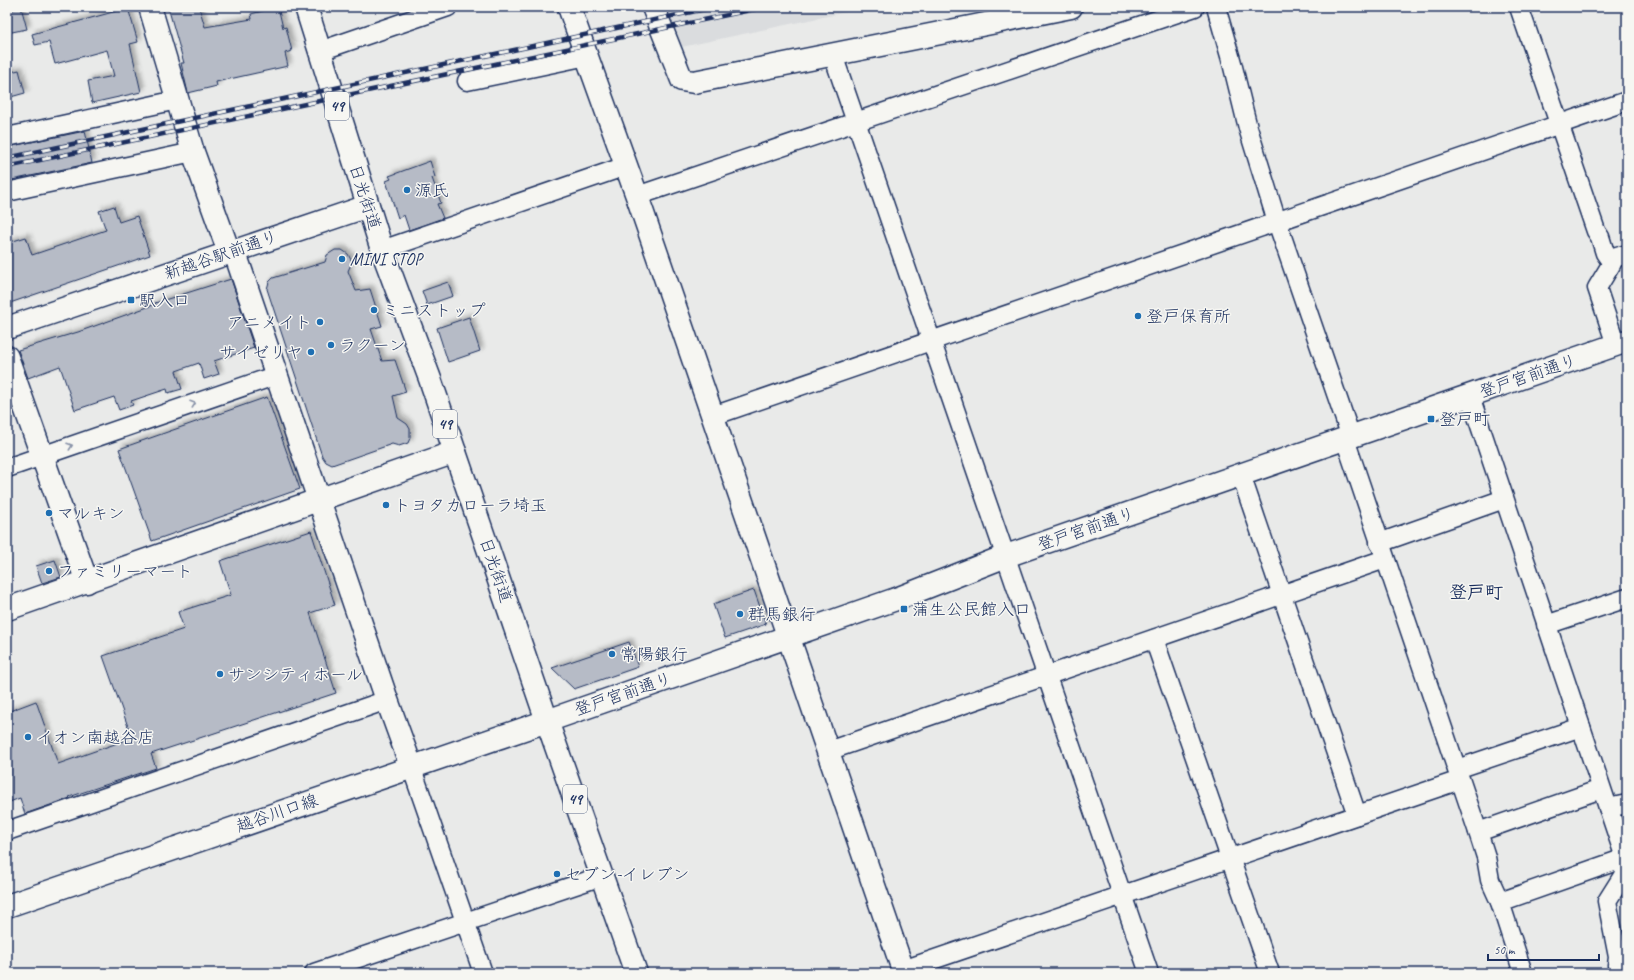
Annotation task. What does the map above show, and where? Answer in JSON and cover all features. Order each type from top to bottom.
[{"type":"street","points":[[150,7],[193,152],[232,251],[277,375],[318,500],[483,973]]},
{"type":"street","name":"日光街道","points":[[306,7],[382,250],[456,452],[547,721],[636,973]]},
{"type":"street","points":[[320,51],[448,7]]},
{"type":"street","points":[[569,7],[637,196],[904,972],[1357,815],[1581,727]]},
{"type":"street","points":[[653,7],[682,80],[694,82],[1071,7]]},
{"type":"street","points":[[637,196],[1195,7]]},
{"type":"street","points":[[1216,7],[1248,128],[1277,222],[1348,438],[1382,551],[1478,832],[1486,857],[1490,880],[1500,902],[1523,973]]},
{"type":"street","points":[[1519,7],[1596,231],[1600,237],[1605,253],[1612,263],[1597,288],[1622,343]]},
{"type":"street","points":[[833,55],[1149,973]]},
{"type":"street","points":[[467,81],[587,56]]},
{"type":"street","points":[[7,137],[177,100]]},
{"type":"street","points":[[713,416],[1627,101]]},
{"type":"street","points":[[7,192],[193,152]]},
{"type":"street","points":[[382,250],[626,166]]},
{"type":"street","name":"新越谷駅前通り","points":[[7,328],[368,206]]},
{"type":"street","points":[[1610,259],[1627,254]]},
{"type":"street","name":"登戸宮前通り","points":[[547,721],[940,583],[1006,556],[1622,343]]},
{"type":"street","points":[[7,357],[87,582]]},
{"type":"street","points":[[7,468],[277,375]]},
{"type":"street","points":[[1470,396],[1625,858],[1624,874],[1607,901],[1618,957],[1618,973]]},
{"type":"street","points":[[7,609],[456,452]]},
{"type":"street","points":[[1241,476],[1357,815]]},
{"type":"street","points":[[828,751],[1282,594],[1504,499]]},
{"type":"street","points":[[1546,625],[1627,598]]},
{"type":"street","points":[[1154,639],[1270,973]]},
{"type":"street","points":[[7,831],[387,700]]},
{"type":"street","name":"越谷川口線","points":[[7,906],[547,721]]},
{"type":"street","points":[[1478,832],[1601,789]]},
{"type":"street","points":[[1608,808],[1627,804]]},
{"type":"street","points":[[1500,902],[1625,858]]},
{"type":"street","points":[[314,973],[602,876]]},
{"type":"shaded area","points":[[663,7],[870,7],[677,48]]},
{"type":"building","points":[[21,7],[27,29],[7,33],[7,11]]},
{"type":"building","points":[[168,7],[199,7],[205,27],[252,19],[251,14],[278,7],[283,28],[286,27],[292,51],[285,53],[288,66],[216,82],[217,86],[188,93],[181,63],[184,63]]},
{"type":"building","points":[[128,8],[138,42],[130,44],[141,92],[92,103],[88,81],[114,76],[107,50],[55,64],[49,42],[35,45],[32,34]]},
{"type":"building","points":[[19,70],[25,93],[7,98],[7,73]]},
{"type":"building","points":[[85,131],[92,163],[7,181],[7,147]]},
{"type":"building","points":[[430,161],[435,177],[432,178],[441,203],[437,204],[443,218],[409,230],[404,215],[398,218],[386,181],[391,179],[389,176]]},
{"type":"building","points":[[114,206],[119,222],[137,216],[150,255],[7,304],[7,243],[26,237],[32,255],[106,230],[99,211]]},
{"type":"building","name":"ラクーン","points":[[335,250],[342,250],[348,254],[352,262],[348,271],[356,291],[370,289],[382,326],[371,329],[382,361],[395,360],[406,392],[393,396],[398,418],[407,424],[410,429],[410,438],[408,443],[399,446],[392,444],[332,465],[326,462],[322,456],[267,289],[269,282],[273,278],[325,262],[327,255]]},
{"type":"building","points":[[231,279],[254,348],[214,361],[219,374],[204,379],[199,363],[176,371],[182,389],[168,393],[167,389],[131,401],[133,405],[119,410],[114,397],[75,410],[60,366],[28,378],[18,350],[78,332],[156,304],[155,303]]},
{"type":"building","points":[[448,282],[453,296],[427,305],[422,291]]},
{"type":"building","points":[[469,317],[480,351],[448,362],[437,328]]},
{"type":"building","points":[[267,397],[300,489],[152,541],[119,449]]},
{"type":"building","name":"サンシティホール","points":[[311,531],[335,605],[310,613],[336,693],[151,754],[156,768],[69,797],[70,798],[25,814],[20,798],[7,803],[7,712],[36,701],[58,764],[132,738],[103,656],[184,629],[178,612],[231,595],[220,561]]},
{"type":"building","name":"ファミリーマート","points":[[55,560],[61,577],[42,583],[36,566]]},
{"type":"building","name":"群馬銀行","points":[[754,590],[766,624],[725,638],[713,604]]},
{"type":"building","name":"常陽銀行","points":[[629,642],[638,667],[574,689],[552,668]]},
{"type":"railway","points":[[7,158],[715,7]]},
{"type":"railway","points":[[7,167],[765,7]]},
{"type":"place","name":"源氏","points":[[407,190]]},
{"type":"place","name":"MINI STOP","points":[[342,259]]},
{"type":"place","name":"駅入口","points":[[131,300]]},
{"type":"place","name":"ミニストップ","points":[[374,310]]},
{"type":"place","name":"登戸保育所","points":[[1138,316]]},
{"type":"place","name":"アニメイト","points":[[320,322]]},
{"type":"place","name":"ラクーン","points":[[331,345]]},
{"type":"place","name":"サイゼリヤ","points":[[311,352]]},
{"type":"place","name":"登戸町","points":[[1431,419]]},
{"type":"place","name":"トヨタカローラ埼玉","points":[[386,505]]},
{"type":"place","name":"マルキン","points":[[49,513]]},
{"type":"place","name":"ファミリーマート","points":[[49,571]]},
{"type":"place","name":"蒲生公民館入口","points":[[904,609]]},
{"type":"place","name":"群馬銀行","points":[[740,614]]},
{"type":"place","name":"常陽銀行","points":[[612,654]]},
{"type":"place","name":"サンシティホール","points":[[220,674]]},
{"type":"place","name":"イオン南越谷店","points":[[28,737]]},
{"type":"place","name":"セブン-イレブン","points":[[557,874]]},
{"type":"district","name":"登戸町","points":[[1476,592]]}]
